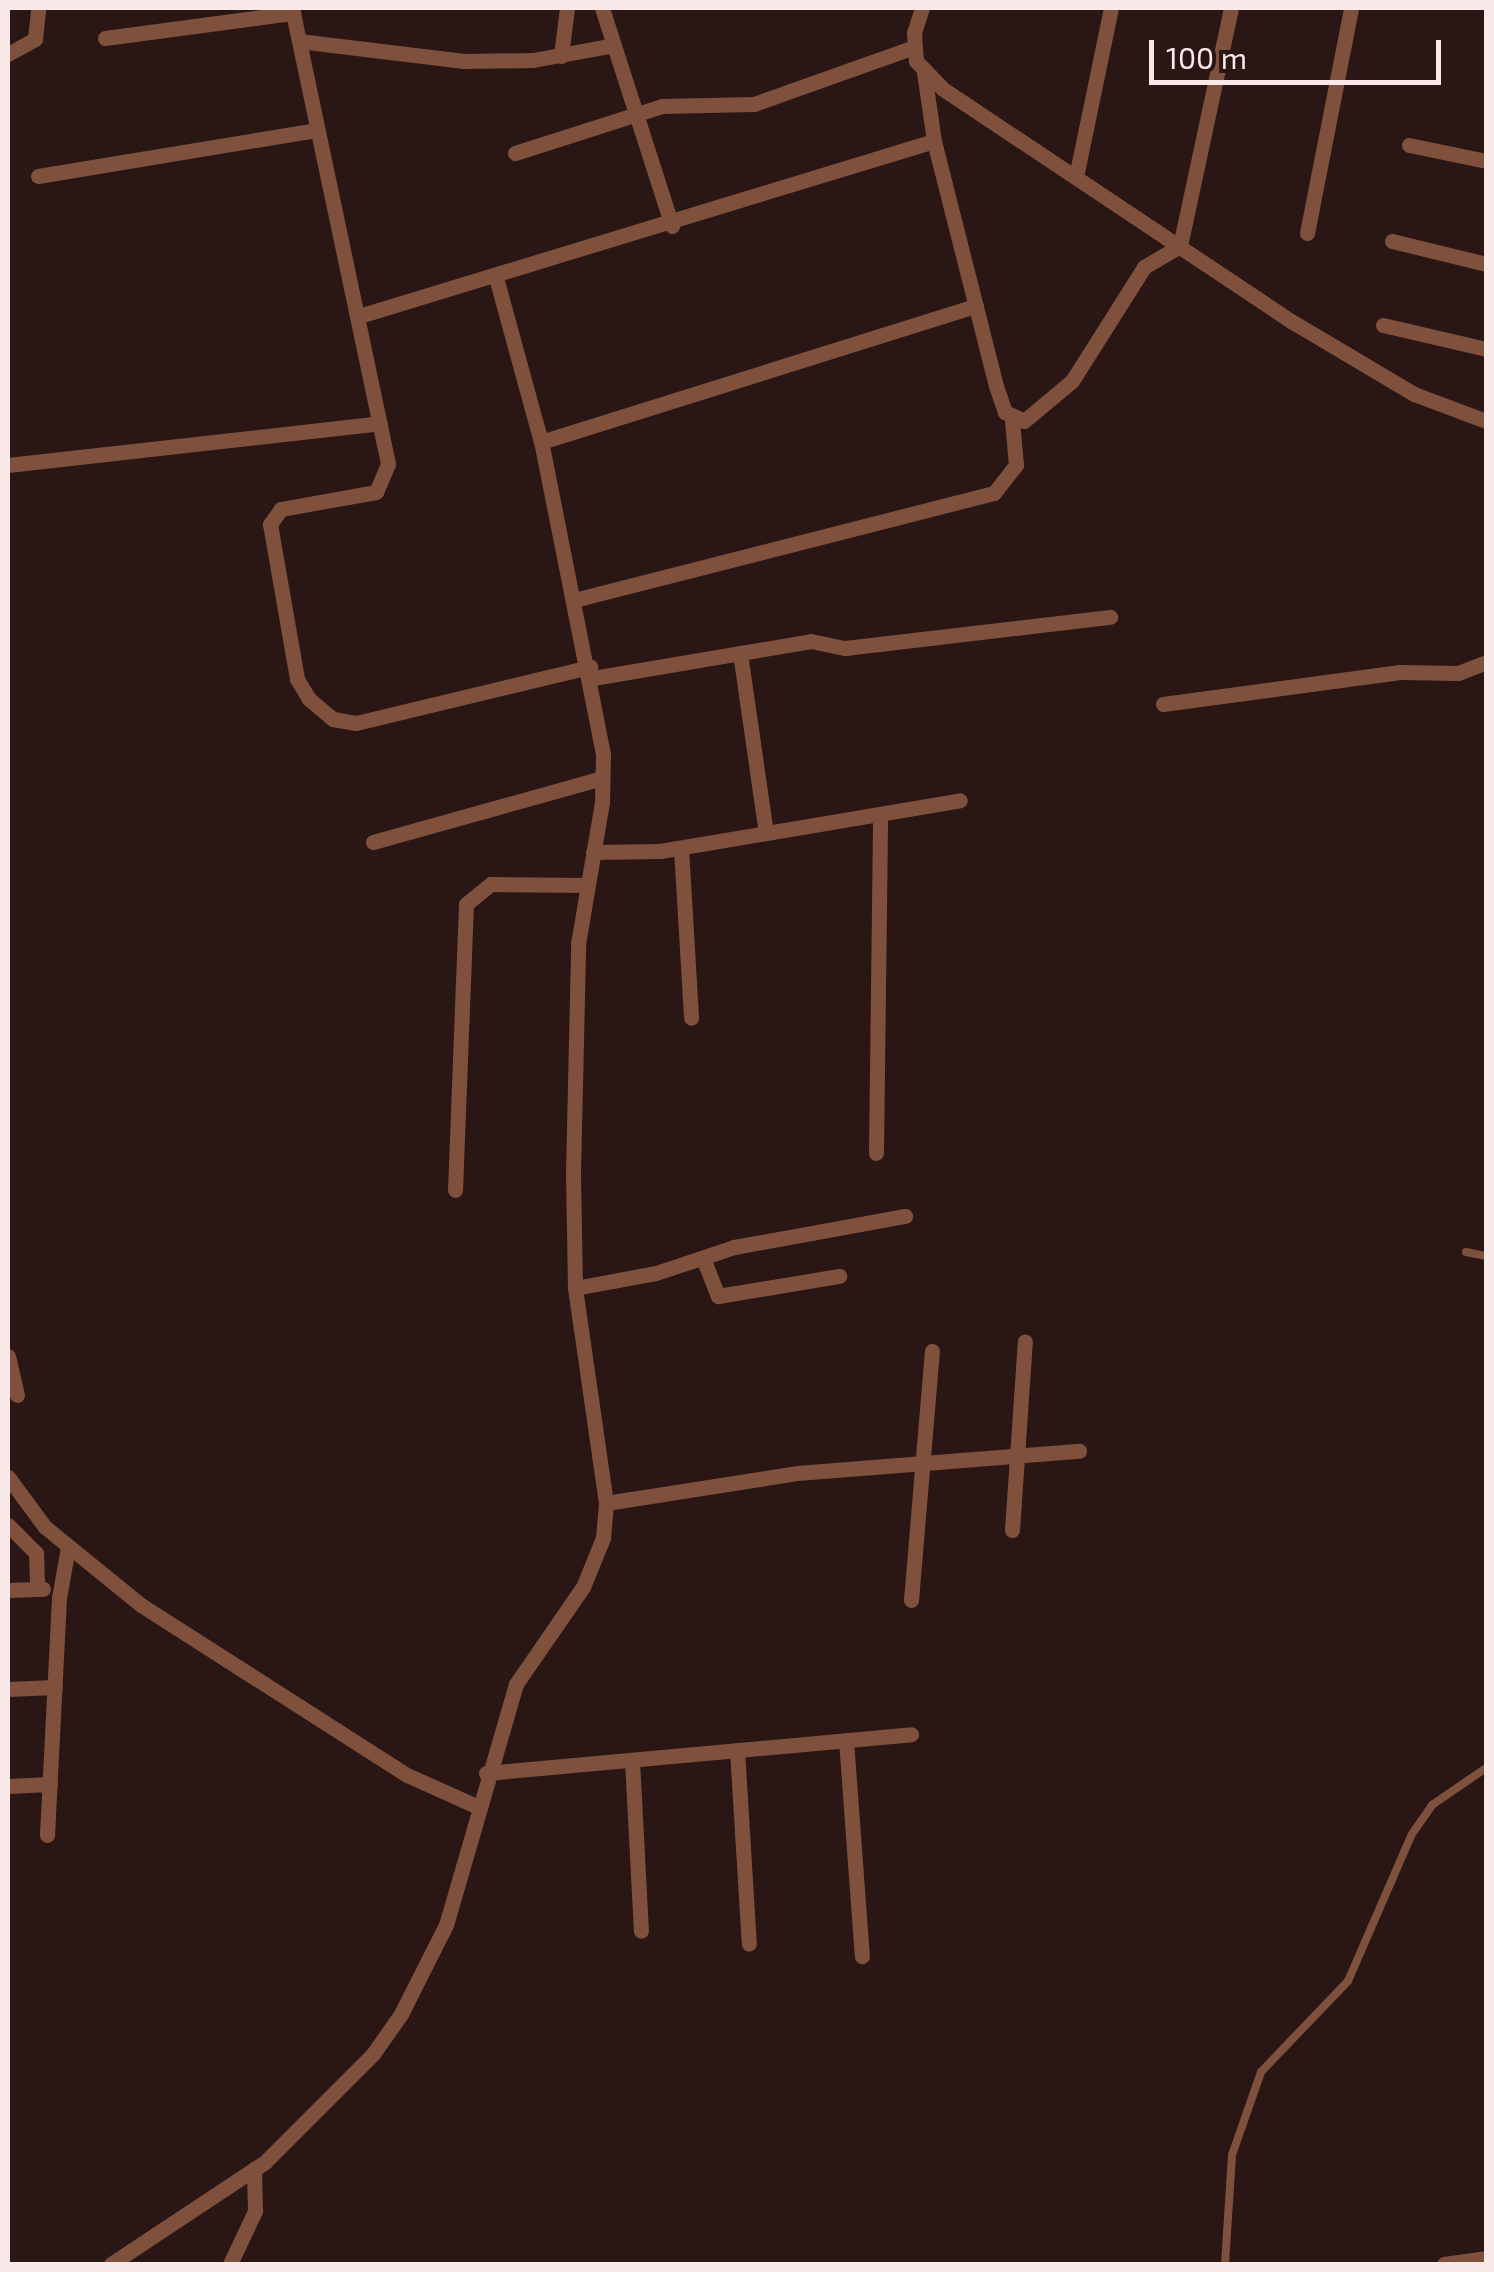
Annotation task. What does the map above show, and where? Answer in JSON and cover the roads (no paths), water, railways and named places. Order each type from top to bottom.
[{"type":"street","points":[[8,54],[35,39],[38,8]]},
{"type":"street","points":[[561,56],[567,8]]},
{"type":"street","points":[[602,8],[672,226]]},
{"type":"street","points":[[574,600],[994,493],[1012,478],[1016,464],[1012,420],[996,386],[934,141],[924,72],[914,47],[922,8]]},
{"type":"street","points":[[1076,177],[1111,8]]},
{"type":"street","points":[[1012,420],[1038,415],[1054,401],[1144,267],[1180,246],[1231,8]]},
{"type":"street","points":[[1308,233],[1351,8]]},
{"type":"street","points":[[105,38],[293,10],[380,423],[384,484],[361,497],[281,509],[270,524],[297,679],[308,699],[333,719],[356,723],[591,672],[811,641],[845,648],[1110,617]]},
{"type":"street","points":[[299,41],[464,61],[561,56],[614,45]]},
{"type":"street","points":[[514,154],[678,103],[722,109],[754,104],[914,47]]},
{"type":"street","points":[[924,72],[1076,177],[1371,370],[1486,422]]},
{"type":"street","points":[[38,176],[317,130]]},
{"type":"street","points":[[359,316],[672,226],[934,141]]},
{"type":"street","points":[[1409,145],[1486,161]]},
{"type":"street","points":[[1392,242],[1486,264]]},
{"type":"street","points":[[112,2264],[254,2169],[339,2092],[401,2014],[446,1925],[476,1806],[516,1684],[596,1560],[606,1503],[575,1288],[574,1043],[586,885],[602,778],[591,672],[541,442],[496,278]]},
{"type":"street","points":[[541,442],[976,306]]},
{"type":"street","points":[[1382,325],[1486,350]]},
{"type":"street","points":[[8,465],[380,423]]},
{"type":"street","points":[[740,653],[766,833]]},
{"type":"street","points":[[1164,704],[1400,672],[1458,673],[1486,662]]},
{"type":"street","points":[[373,842],[602,778]]},
{"type":"street","points":[[593,852],[681,848],[960,800]]},
{"type":"street","points":[[876,1153],[880,814]]},
{"type":"street","points":[[681,848],[691,1018]]},
{"type":"street","points":[[455,1190],[466,904],[474,891],[491,884],[586,885]]},
{"type":"street","points":[[575,1288],[904,1216]]},
{"type":"street","points":[[703,1258],[718,1296],[839,1276]]},
{"type":"street","points":[[1012,1530],[1025,1341]]},
{"type":"street","points":[[910,1600],[932,1350]]},
{"type":"street","points":[[8,1362],[17,1396]]},
{"type":"street","points":[[606,1503],[796,1473],[1079,1451]]},
{"type":"street","points":[[8,1477],[68,1547],[141,1605],[354,1743],[476,1806]]},
{"type":"street","points":[[8,1525],[36,1554],[38,1590]]},
{"type":"street","points":[[48,1835],[60,1589],[68,1547]]},
{"type":"street","points":[[8,1590],[60,1589]]},
{"type":"street","points":[[8,1689],[55,1687]]},
{"type":"street","points":[[486,1773],[911,1734]]},
{"type":"street","points":[[846,1740],[862,1956]]},
{"type":"street","points":[[737,1750],[749,1944]]},
{"type":"street","points":[[632,1760],[641,1931]]},
{"type":"street","points":[[8,1786],[50,1784]]},
{"type":"street","points":[[230,2264],[255,2211],[254,2169]]},
{"type":"street","points":[[1444,2264],[1486,2258]]},
{"type":"lane","points":[[1466,1252],[1486,1256]]},
{"type":"lane","points":[[1225,2264],[1232,2155],[1261,2072],[1348,1981],[1412,1834],[1432,1805],[1486,1768]]}]
